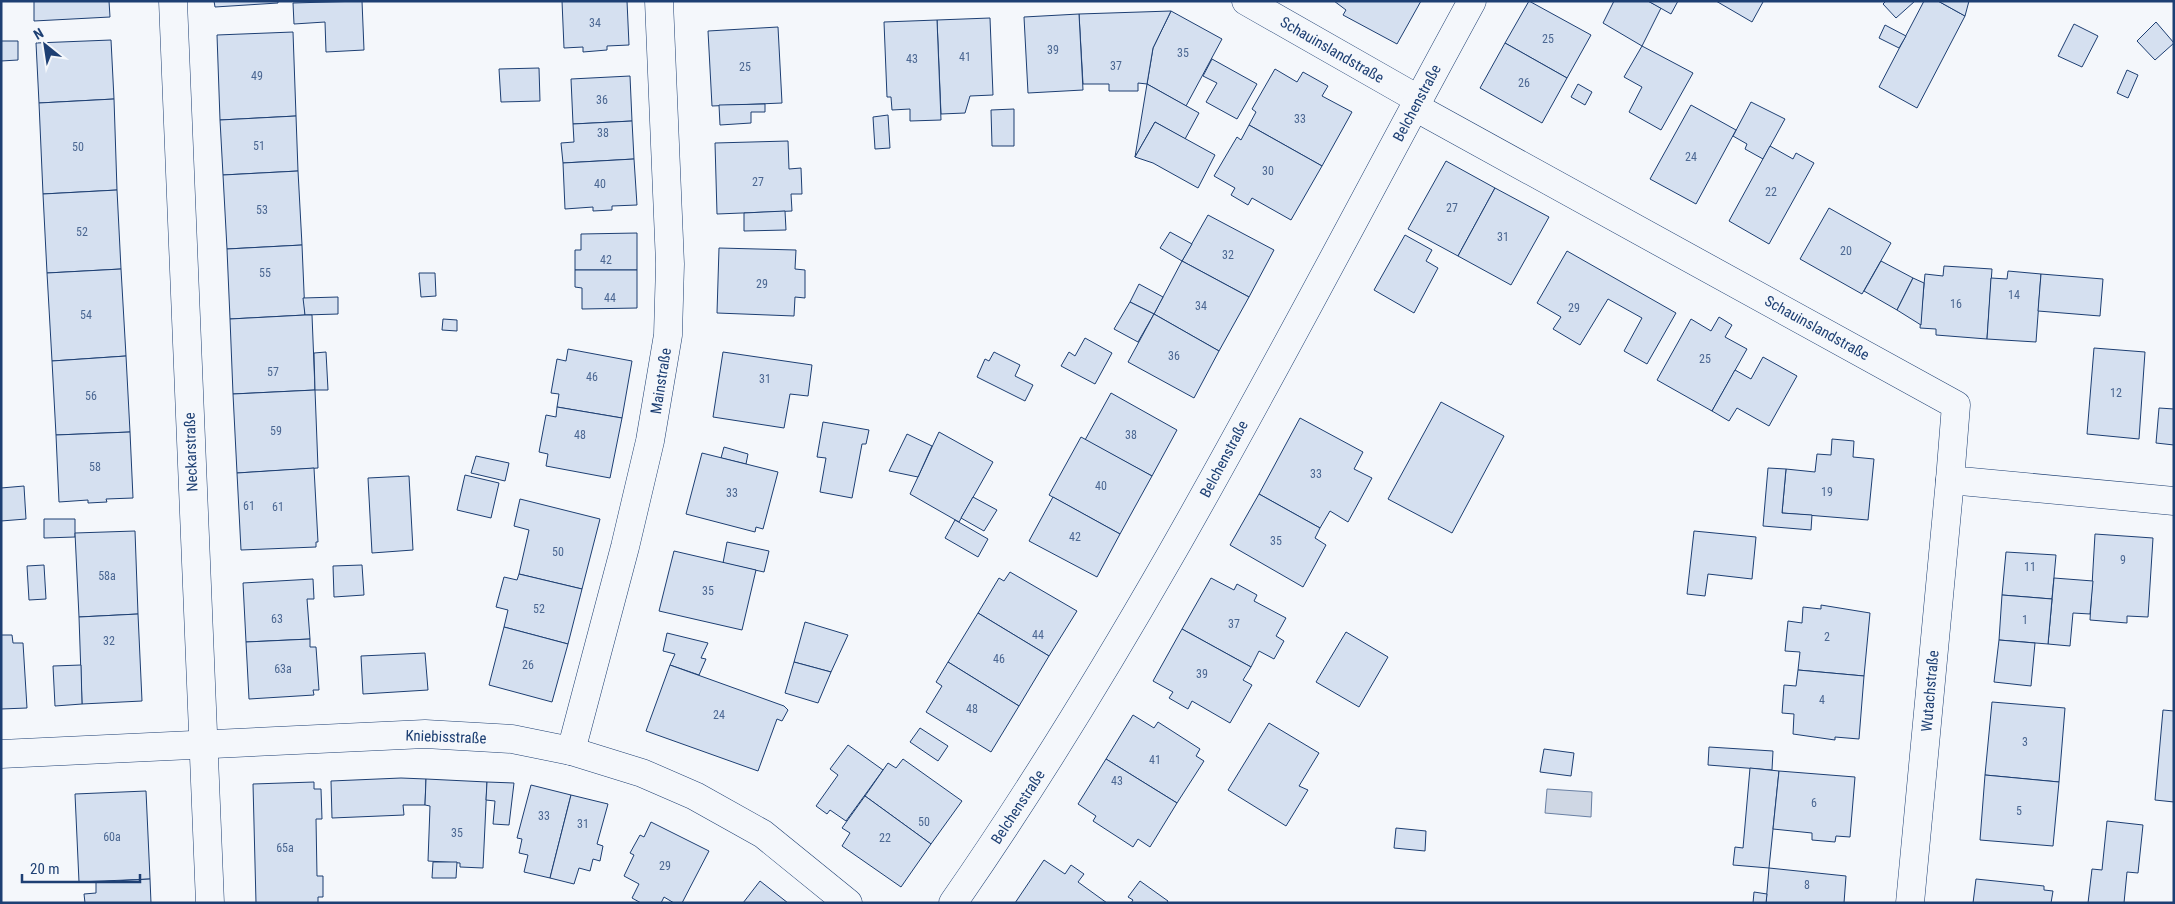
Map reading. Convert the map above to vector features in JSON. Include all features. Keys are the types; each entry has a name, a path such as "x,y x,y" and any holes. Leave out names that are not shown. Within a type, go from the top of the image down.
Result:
{"street":[{"name":"Neckarstraße","path":"173,1 210,903"},
{"name":"Mainstraße","path":"571,751 625,547 650,441 668,335 670,264 660,1"},
{"name":"Schauinslandstraße","path":"1246,1 1416,103 1956,405 1950,480"},
{"name":"Belchenstraße","path":"953,903 1054,752 1168,561 1472,1"},
{"path":"1950,480 2174,501"},
{"name":"Wutachstraße","path":"1910,903 1950,480"},
{"name":"Kniebisstraße","path":"1,754 203,746 425,734 512,739 571,751 642,773 696,796 763,834 848,903"}],"shaded area":[{"path":"1547,789 1592,792 1591,817 1545,813"}],"building":[{"path":"34,1 109,1 110,17 34,21"},
{"path":"214,1 278,1 278,3 215,7"},
{"path":"362,1 364,50 326,52 325,22 294,24 293,3"},
{"path":"562,1 627,1 629,45 607,46 607,50 583,52 583,47 564,48"},
{"path":"1334,1 1421,1 1397,44 1343,15 1346,10"},
{"path":"1529,1 1591,35 1567,78 1505,43"},
{"path":"1614,1 1648,1 1661,8 1642,46 1603,23"},
{"path":"1648,1 1678,1 1671,14"},
{"path":"1716,1 1762,1 1763,2 1752,22"},
{"path":"1886,1 1915,1 1896,18 1883,4"},
{"path":"1924,1 1938,1 1965,16 1917,108 1879,87"},
{"path":"1938,1 1969,1 1965,16"},
{"path":"1171,11 1222,39 1186,106 1147,84 1153,48"},
{"path":"1171,11 1153,48 1147,84 1138,83 1138,91 1109,91 1109,84 1083,84 1079,14"},
{"path":"1079,14 1083,90 1028,93 1024,17"},
{"path":"990,18 993,95 970,96 965,113 941,114 937,20"},
{"path":"937,20 941,120 910,121 910,109 892,110 891,97 887,97 884,22"},
{"path":"2156,22 2174,43 2155,60 2137,41"},
{"path":"2074,24 2098,36 2082,67 2058,56"},
{"path":"1885,25 1906,36 1899,48 1879,38"},
{"path":"778,27 782,103 712,106 708,31"},
{"path":"293,32 296,116 220,120 217,35"},
{"path":"111,40 114,99 39,103 36,43"},
{"path":"1,41 18,41 18,60 1,61"},
{"path":"1505,43 1567,78 1542,123 1480,88"},
{"path":"1642,46 1693,73 1661,130 1629,112 1642,87 1624,77"},
{"path":"1212,59 1257,84 1237,119 1206,102 1217,83 1203,76"},
{"path":"539,68 540,101 501,102 499,69"},
{"path":"1275,69 1297,82 1303,72 1328,86 1322,96 1352,112 1322,166 1249,125 1256,112 1252,109"},
{"path":"2127,70 2138,75 2128,98 2117,93"},
{"path":"630,76 632,121 573,124 571,79"},
{"path":"1147,84 1199,113 1185,139 1155,122 1135,157"},
{"path":"1578,84 1592,92 1585,105 1571,97"},
{"path":"114,99 117,190 43,194 39,103"},
{"path":"1751,102 1785,119 1763,159 1745,149 1747,144 1733,136"},
{"path":"765,104 765,112 751,112 751,123 720,125 719,105"},
{"path":"1691,105 1736,130 1696,204 1650,179"},
{"path":"1014,109 1014,146 992,146 991,110"},
{"path":"888,115 890,148 875,149 873,117"},
{"path":"296,116 298,171 223,175 220,120"},
{"path":"632,121 634,159 563,163 561,143 574,142 573,124"},
{"path":"1155,122 1215,155 1198,188 1153,163 1135,157"},
{"path":"1249,125 1322,166 1291,220 1252,198 1248,205 1231,195 1235,188 1214,176 1237,137 1241,140"},
{"path":"788,141 789,169 801,168 802,194 791,194 792,211 717,214 715,143"},
{"path":"1770,146 1793,159 1796,153 1814,163 1769,244 1729,221"},
{"path":"634,159 637,205 612,206 612,210 593,211 593,207 565,209 563,163"},
{"path":"1446,161 1495,188 1458,256 1408,229"},
{"path":"298,171 302,245 227,249 223,175"},
{"path":"1495,188 1549,217 1511,285 1458,256"},
{"path":"117,190 121,269 47,273 43,194"},
{"path":"1829,208 1891,243 1862,294 1800,259"},
{"path":"785,211 786,230 744,231 744,213"},
{"path":"1208,215 1274,250 1249,297 1182,261"},
{"path":"1170,232 1192,244 1182,261 1160,248"},
{"path":"637,233 637,270 575,270 575,250 581,250 581,234"},
{"path":"1405,235 1432,250 1426,261 1438,268 1414,313 1374,290"},
{"path":"302,245 305,315 230,319 227,249"},
{"path":"719,248 796,250 795,269 805,270 805,298 795,297 794,316 717,313"},
{"path":"1567,251 1676,313 1647,364 1624,351 1642,318 1608,299 1580,345 1553,329 1561,317 1537,303"},
{"path":"1182,261 1249,297 1219,351 1154,314"},
{"path":"1881,261 1913,278 1897,310 1864,291"},
{"path":"1944,266 1992,269 1987,339 1936,335 1936,329 1920,328 1925,274 1943,276"},
{"path":"121,269 126,356 52,361 47,273"},
{"path":"575,270 637,270 637,308 582,309 582,288 575,287"},
{"path":"2008,271 2041,274 2036,342 1987,339 1991,278 2007,279"},
{"path":"419,273 435,273 436,296 421,297"},
{"path":"2041,274 2103,279 2100,316 2038,311"},
{"path":"1913,278 1924,283 1921,325 1897,310"},
{"path":"1139,284 1163,297 1154,314 1130,302"},
{"path":"338,297 338,314 305,315 303,298"},
{"path":"1130,302 1154,314 1138,342 1114,329"},
{"path":"1154,314 1219,351 1194,398 1128,362"},
{"path":"312,315 315,390 233,394 230,319"},
{"path":"1719,317 1732,325 1725,337 1747,349 1712,411 1657,380 1691,319 1711,331"},
{"path":"443,319 457,320 457,331 442,330"},
{"path":"1085,338 1112,353 1095,384 1061,366 1069,352 1075,356"},
{"path":"2094,348 2145,352 2139,439 2087,434"},
{"path":"568,349 632,361 622,418 557,407 559,394 551,393 557,359 566,361"},
{"path":"326,352 328,390 315,390 314,353"},
{"path":"723,352 812,365 808,396 790,394 784,428 713,417"},
{"path":"994,352 1020,365 1015,376 1033,385 1025,401 977,377 985,359 989,361"},
{"path":"126,356 130,432 56,435 52,361"},
{"path":"1763,357 1797,376 1769,426 1737,408 1729,421 1712,411 1735,370 1751,379"},
{"path":"315,390 318,468 237,473 233,394"},
{"path":"1111,393 1177,430 1152,476 1085,440"},
{"path":"1441,402 1504,436 1452,533 1388,499"},
{"path":"557,407 622,418 610,478 546,466 548,454 539,452 546,415 556,417"},
{"path":"2159,408 2174,409 2174,445 2156,443"},
{"path":"1300,418 1363,452 1354,469 1372,478 1348,522 1330,511 1320,528 1259,494"},
{"path":"823,422 869,430 866,444 862,444 852,498 820,492 826,458 817,457"},
{"path":"130,432 133,498 106,499 107,502 88,503 88,500 59,502 56,435"},
{"path":"939,432 993,462 959,522 910,494"},
{"path":"907,434 932,446 918,477 889,471"},
{"path":"1081,437 1152,476 1120,534 1049,495"},
{"path":"1832,439 1854,441 1853,457 1874,459 1868,520 1782,513 1786,469 1815,472 1817,454 1831,455"},
{"path":"724,447 748,454 746,464 721,458"},
{"path":"702,453 778,472 763,529 756,527 755,532 686,514"},
{"path":"476,456 509,463 505,481 471,473"},
{"path":"314,468 318,542 316,542 316,547 241,550 237,473"},
{"path":"1768,468 1786,469 1782,513 1812,515 1811,530 1763,526"},
{"path":"465,475 499,483 491,518 457,510"},
{"path":"409,476 413,550 372,553 368,478"},
{"path":"24,486 26,519 1,521 1,488"},
{"path":"1259,494 1320,528 1315,538 1326,545 1303,587 1230,545"},
{"path":"973,497 997,510 984,531 961,518"},
{"path":"1053,497 1120,534 1097,577 1029,541"},
{"path":"520,499 600,519 582,589 519,574 529,530 514,526"},
{"path":"44,519 75,519 75,537 44,538"},
{"path":"955,520 988,539 978,557 945,538"},
{"path":"135,531 138,614 79,617 75,533"},
{"path":"1694,531 1756,537 1752,579 1708,574 1705,596 1687,594"},
{"path":"2095,534 2153,538 2148,617 2127,616 2127,623 2090,620"},
{"path":"727,542 769,551 764,572 723,563"},
{"path":"674,551 756,570 742,630 659,611"},
{"path":"2006,552 2056,555 2052,599 2002,595"},
{"path":"44,565 46,599 29,600 27,566"},
{"path":"362,565 364,595 334,597 333,566"},
{"path":"1010,572 1077,611 1049,656 978,613 999,578 1004,581"},
{"path":"519,574 582,589 568,644 504,627 508,610 496,607 504,577 517,580"},
{"path":"1211,578 1234,590 1237,584 1257,595 1254,601 1286,618 1276,636 1284,641 1274,659 1259,651 1251,667 1182,629"},
{"path":"2054,578 2093,581 2090,614 2073,613 2070,646 2048,644"},
{"path":"313,579 314,599 307,599 310,639 246,642 243,583"},
{"path":"2002,595 2052,599 2048,644 1999,640"},
{"path":"1821,605 1870,613 1864,676 1798,670 1800,652 1785,651 1788,621 1802,623 1803,607 1821,609"},
{"path":"978,613 1049,656 1019,706 948,662"},
{"path":"138,614 142,701 82,704 79,617"},
{"path":"805,622 848,635 831,672 794,662"},
{"path":"504,627 568,644 552,702 489,685"},
{"path":"1182,629 1251,667 1243,680 1252,685 1230,723 1192,701 1188,709 1169,698 1173,692 1153,681"},
{"path":"1346,632 1388,657 1359,707 1316,682"},
{"path":"667,633 708,643 701,658 706,659 699,675 670,665 675,654 663,651"},
{"path":"1,635 12,635 13,643 23,643 27,708 1,709"},
{"path":"310,639 310,647 316,647 319,690 313,690 314,695 249,699 246,642"},
{"path":"1999,640 2035,643 2031,686 1994,682"},
{"path":"425,653 428,690 363,694 361,656"},
{"path":"794,662 831,672 818,703 785,693"},
{"path":"948,662 1019,706 991,752 926,712 942,686 936,682"},
{"path":"81,665 82,704 55,706 53,666"},
{"path":"670,665 784,706 788,710 782,721 777,719 758,771 646,731"},
{"path":"1798,670 1864,676 1859,739 1835,737 1835,740 1793,734 1794,714 1782,713 1784,685 1796,686"},
{"path":"1992,702 2065,708 2059,782 1985,775"},
{"path":"2163,710 2174,711 2174,802 2155,800"},
{"path":"1133,715 1154,728 1158,722 1200,749 1196,756 1204,761 1177,803 1106,759"},
{"path":"1269,723 1319,753 1299,786 1308,790 1286,826 1228,790"},
{"path":"920,728 948,746 938,761 910,742"},
{"path":"848,745 883,770 846,821 830,810 827,814 816,806 838,775 830,769"},
{"path":"1709,747 1773,751 1772,770 1708,765"},
{"path":"1544,749 1574,753 1571,776 1540,772"},
{"path":"903,759 962,801 931,844 865,796 888,763 896,768"},
{"path":"1106,759 1177,803 1150,847 1138,839 1133,847 1093,821 1096,816 1078,804"},
{"path":"1750,768 1779,771 1769,868 1733,865 1735,847 1743,848"},
{"path":"1779,771 1855,777 1850,837 1836,836 1835,842 1812,840 1812,833 1773,829"},
{"path":"1985,775 2059,782 2053,846 1980,840"},
{"path":"401,778 426,779 425,805 403,805 404,815 332,818 331,781"},
{"path":"426,779 487,782 483,868 460,867 460,863 428,861 430,806 425,805"},
{"path":"314,782 314,789 321,789 322,819 316,819 317,876 323,876 323,897 318,897 318,903 256,903 253,784"},
{"path":"487,782 514,783 509,825 493,824 495,801 486,800"},
{"path":"531,785 571,795 550,878 524,872 528,855 519,853 522,839 517,838"},
{"path":"146,791 150,879 79,882 75,794"},
{"path":"571,795 608,804 597,844 603,846 600,861 593,859 590,871 579,868 574,884 550,878"},
{"path":"865,796 931,844 901,887 842,846 850,833 842,828"},
{"path":"2107,821 2143,825 2138,873 2127,872 2124,903 2088,903 2092,869 2102,870"},
{"path":"651,822 709,851 682,903 674,903 664,897 661,903 641,903 632,898 639,884 624,876 634,855 630,853 640,835 644,837"},
{"path":"1396,828 1426,831 1425,851 1394,848"},
{"path":"1044,860 1065,874 1071,865 1084,874 1078,882 1107,903 1015,903"},
{"path":"433,862 457,862 456,878 432,878"},
{"path":"1769,868 1846,876 1844,903 1766,903"},
{"path":"150,879 151,903 85,903 84,894 96,893 96,882"},
{"path":"1976,879 2044,886 2044,890 2053,891 2051,903 1973,903"},
{"path":"760,881 788,903 743,903"},
{"path":"1140,881 1168,901 1167,903 1131,903 1133,900 1128,897"},
{"path":"1754,892 1767,894 1766,903 1753,903"}]}
